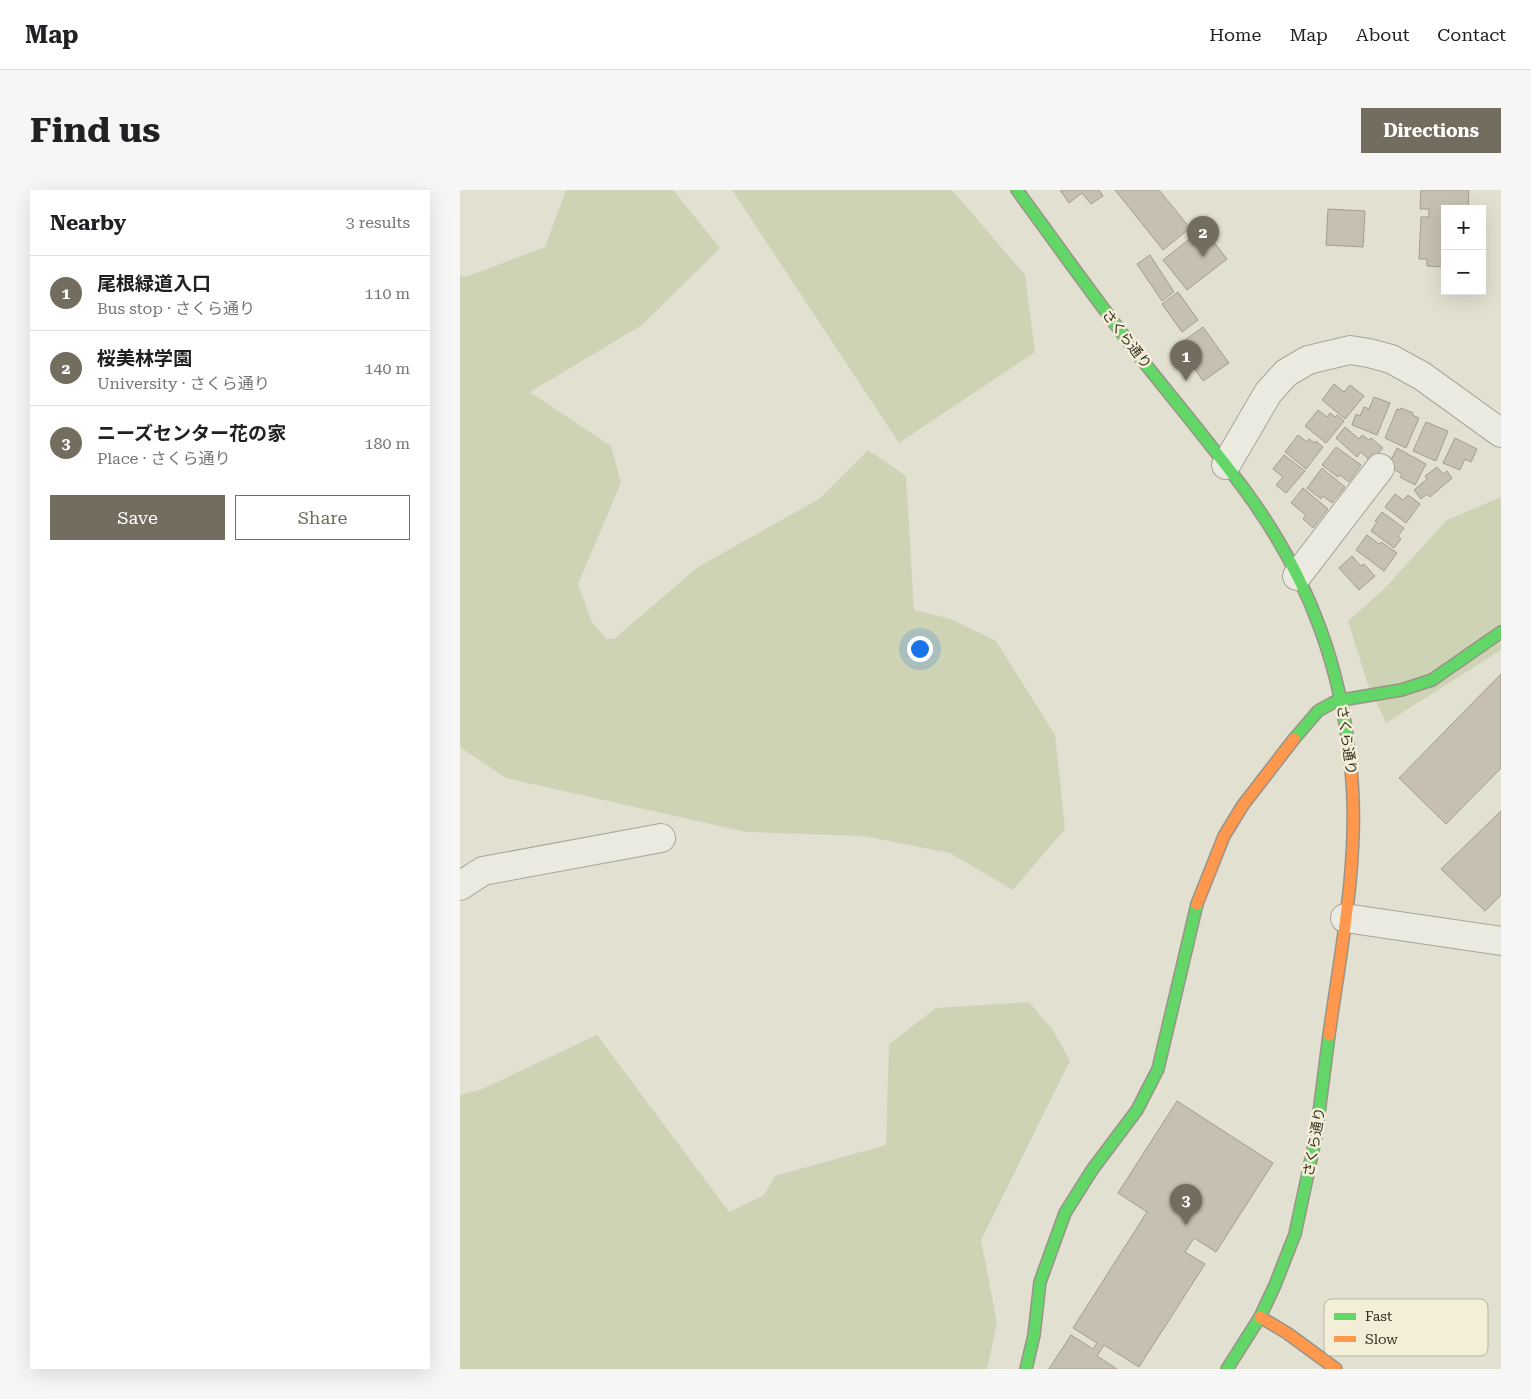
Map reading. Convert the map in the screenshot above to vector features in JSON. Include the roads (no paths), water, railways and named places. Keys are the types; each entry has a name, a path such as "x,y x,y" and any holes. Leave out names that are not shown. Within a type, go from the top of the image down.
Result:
{"street":[{"name":"さくら通り","path":"1017,190 1105,312 1226,465 1262,516 1297,576 1322,632 1334,669 1341,700 1353,782 1354,822 1352,861 1316,1136 1295,1234 1260,1317 1227,1369"},
{"path":"1226,465 1268,393 1286,373 1308,360 1350,350 1369,352 1391,358 1422,376 1501,433"},
{"path":"1297,576 1354,520 1380,468"},
{"path":"1026,1369 1034,1335 1040,1282 1050,1250 1065,1213 1092,1170 1137,1110 1158,1070 1197,902 1224,836 1243,805 1318,711 1329,704 1341,700 1402,690 1432,680 1501,632"},
{"path":"460,886 483,871 661,838"},
{"path":"1345,918 1501,941"},
{"path":"1260,1317 1287,1333 1336,1369"}],"place":[{"name":"桜美林学園","path":"1203,257"},
{"name":"尾根緑道入口","path":"1186,381"},
{"name":"ニーズセンター花の家","path":"1186,1225"}]}
